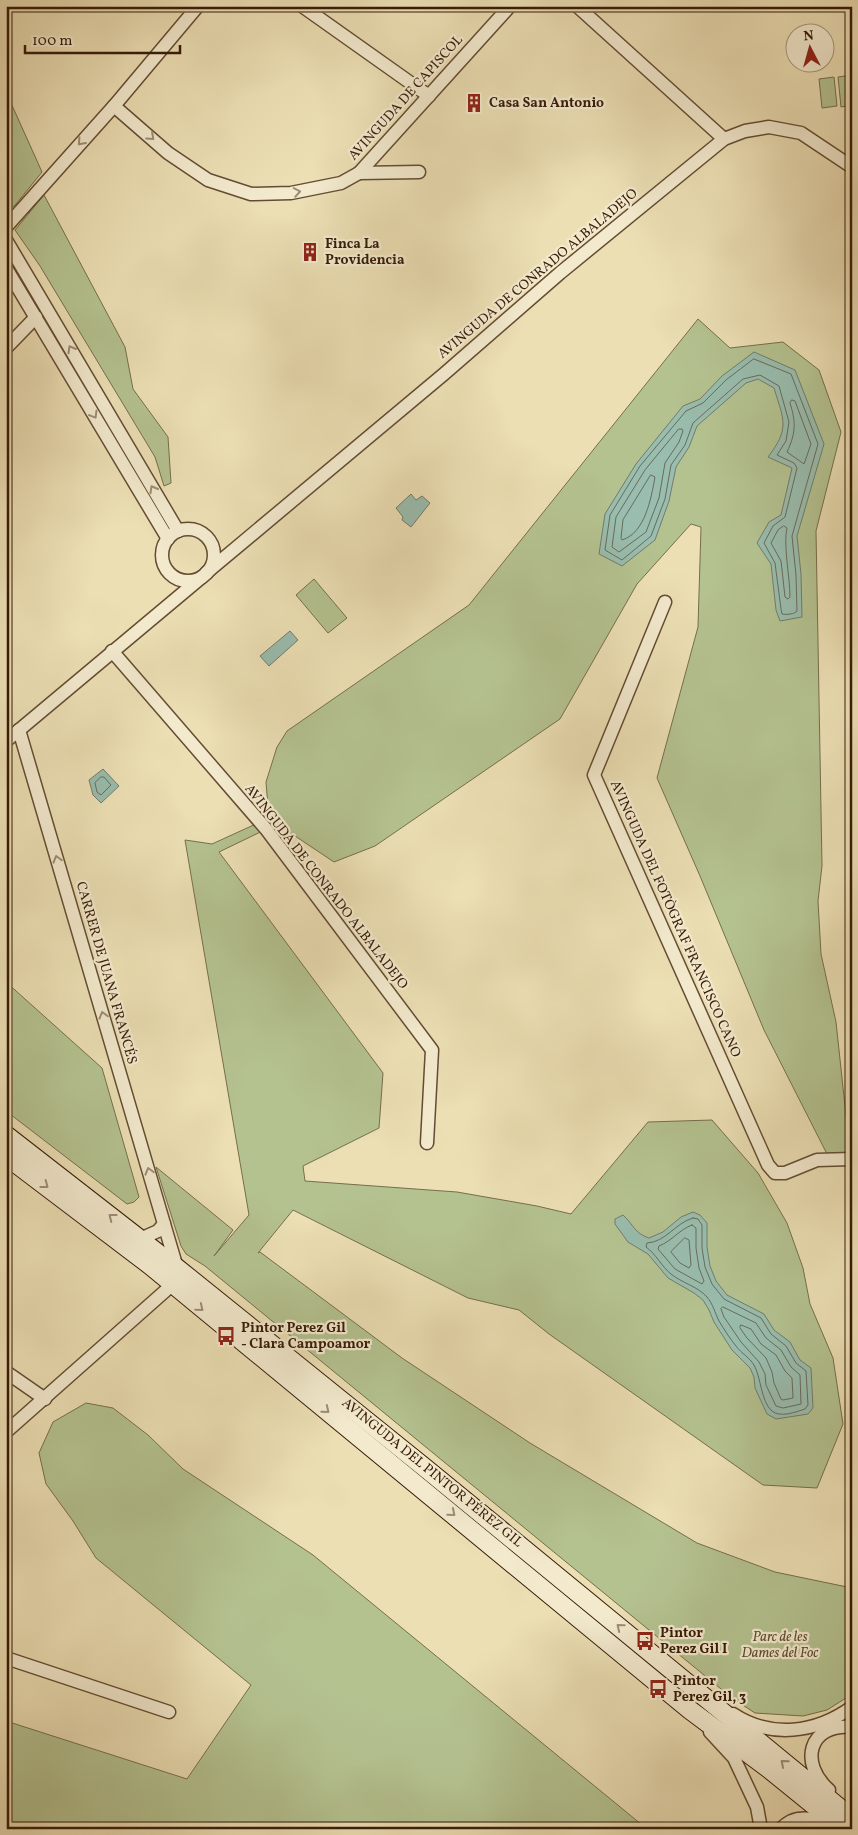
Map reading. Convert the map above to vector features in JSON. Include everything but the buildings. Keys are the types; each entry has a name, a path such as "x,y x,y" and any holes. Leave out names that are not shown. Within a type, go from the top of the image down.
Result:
{"main road":[{"name":"AVINGUDA DEL PINTOR PÉREZ GIL","path":"6,1135 177,1268 698,1691 835,1814 843,1829"},
{"name":"AVINGUDA DEL PINTOR PÉREZ GIL","path":"6,1156 151,1266 690,1710 769,1769 835,1814 852,1818"}],"street":[{"path":"6,227 114,106 198,6"},
{"path":"302,6 429,96"},
{"name":"AVINGUDA DE CAPISCOL","path":"114,106 168,153 208,180 225,186 251,194 291,193 340,183 359,173 510,6"},
{"path":"577,6 724,139 745,131 769,127 802,133 852,167"},
{"name":"AVINGUDA DE CONRADO ALBALADEJO","path":"6,741 444,374 560,273 724,139"},
{"path":"359,173 419,172"},
{"path":"6,240 173,535"},
{"path":"6,268 173,535"},
{"path":"6,348 36,317"},
{"path":"177,596 179,588 175,577 166,568 162,556 163,550 173,535 190,529 198,531 223,550 233,551"},
{"path":"175,577 187,580 204,575 214,559 211,542"},
{"name":"AVINGUDA DEL FOTÒGRAF FRANCISCO CANO","path":"665,602 594,775 768,1165 775,1172 785,1172 817,1160 852,1159"},
{"name":"AVINGUDA DE CONRADO ALBALADEJO","path":"112,651 266,829 432,1050 427,1143"},
{"name":"CARRER DE JUANA FRANCÉS","path":"19,730 177,1268"},
{"path":"140,1239 158,1231 164,1224"},
{"path":"6,1432 172,1285 177,1268"},
{"path":"6,1372 45,1399"},
{"path":"6,1658 169,1712"},
{"path":"698,1691 741,1719 772,1729 792,1730 814,1727 826,1723 852,1707"},
{"path":"690,1710 734,1758 757,1807 761,1829"},
{"name":"AVINGUDA DEL PINTOR PÉREZ GIL","path":"835,1814 814,1770 811,1752 815,1740 830,1728 840,1726 852,1727"},
{"path":"781,1829 794,1820 817,1820 835,1814"}],"green space":[{"path":"852,75 852,105 841,107 838,77"},
{"path":"834,77 837,106 822,108 819,79"},
{"path":"6,92 42,172 16,204 6,213"},
{"path":"44,195 125,347 133,389 168,437 171,483 164,486 155,457 40,266 15,230"},
{"name":"Parc de les Dames del Foc","path":"698,319 730,348 783,342 819,370 841,432 816,531 822,866 818,901 821,954 836,1022 850,1153 827,1154 764,1030 657,778 698,627 701,527 691,524 637,584 560,719 375,846 334,862 277,824 219,852 383,1073 379,1128 303,1166 305,1181 457,1192 571,1214 648,1122 712,1120 758,1173 787,1223 803,1268 810,1304 833,1358 843,1424 817,1488 763,1485 549,1334 519,1310 468,1298 293,1210 258,1253 260,1252 402,1358 530,1443 697,1543 775,1572 852,1588 852,1692 827,1710 803,1716 755,1713 732,1698 205,1266 186,1254 181,1246 156,1167 233,1230 214,1256 249,1215 185,840 212,844 269,818 266,782 277,747 287,731 469,605"},
{"path":"314,579 347,618 328,633 296,595"},
{"path":"6,982 102,1068 139,1197 134,1202 127,1204 6,1111"},
{"path":"86,1403 113,1408 148,1435 183,1469 313,1555 647,1829 6,1829 6,1721 187,1779 251,1685 96,1558 73,1521 46,1484 39,1453 53,1422"}],"water":[{"path":"754,352 795,370 824,444 797,536 801,574 802,617 780,621 776,610 771,564 757,543 769,522 781,515 792,468 768,457 780,439 783,424 774,388 758,379 746,383 697,426 689,447 676,467 669,501 655,540 622,566 599,554 605,514 636,464 683,406 700,399 722,376"},
{"path":"411,494 416,500 422,496 430,503 411,527 402,520 403,517 396,508"},
{"path":"290,631 298,640 269,666 260,656"},
{"path":"103,769 119,786 101,803 93,795 89,780"},
{"path":"693,1212 700,1215 707,1223 707,1247 710,1266 716,1281 727,1295 764,1314 774,1330 790,1342 800,1360 811,1368 813,1408 808,1414 776,1419 767,1414 755,1388 754,1377 750,1368 732,1350 714,1322 703,1300 668,1278 648,1254 628,1242 615,1224 615,1219 623,1215 637,1231 649,1238 663,1232 681,1217"}],"place":[{"name":"Casa San Antonio","path":"474,103"},
{"name":"Finca La Providencia","path":"310,252"},
{"name":"Pintor Perez Gil - Clara Campoamor","path":"226,1336"},
{"name":"Pintor Perez Gil I","path":"645,1641"},
{"name":"Pintor Perez Gil, 3","path":"658,1689"}]}
